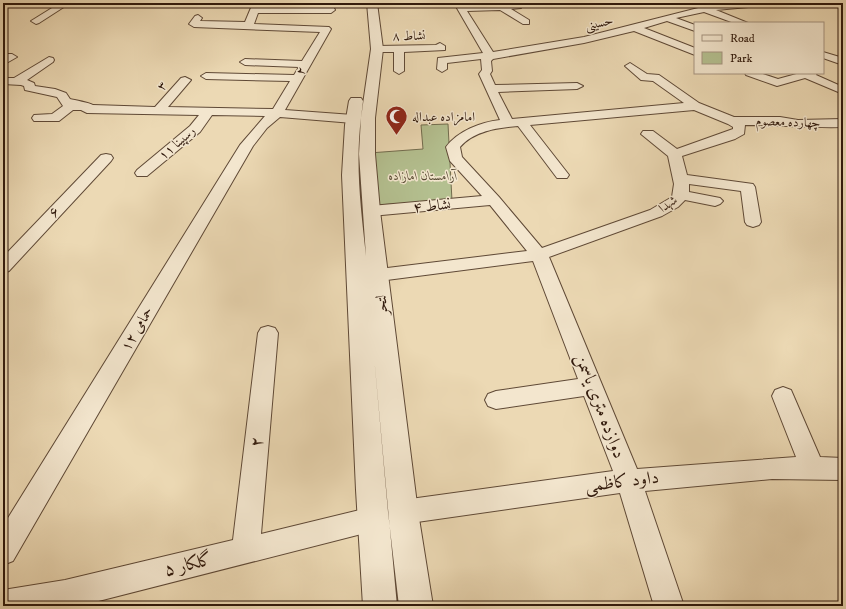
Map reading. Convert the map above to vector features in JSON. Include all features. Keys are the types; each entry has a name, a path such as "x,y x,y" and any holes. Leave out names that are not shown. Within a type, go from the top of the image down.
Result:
{"street":[{"path":"36,21 66,3"},
{"path":"134,5 155,3"},
{"name":"لتحر","path":"362,3 367,82"},
{"name":"لتحر","path":"372,3 376,49 350,155 352,212 372,520 380,606"},
{"name":"حسینی","path":"488,60 584,40 705,9 759,3"},
{"path":"518,6 460,6 488,60 487,71 484,74 491,89 515,124 562,175"},
{"path":"682,6 695,12"},
{"path":"198,18 194,24 248,25 255,7 331,10"},
{"path":"502,7 526,22"},
{"path":"705,9 740,22"},
{"path":"668,18 694,28"},
{"name":"۲","path":"248,25 248,27 326,29 277,113"},
{"path":"634,28 694,52"},
{"name":"نشاط ۸","path":"376,49 441,48 440,46"},
{"path":"399,49 399,71"},
{"path":"824,55 843,63"},
{"path":"3,57 12,57 3,62"},
{"path":"442,69 442,60 464,59 463,57 515,63"},
{"path":"16,82 49,60"},
{"path":"245,62 305,64"},
{"path":"830,68 843,63"},
{"path":"630,66 646,78 655,77 696,106 738,125 738,131 735,133 675,154 648,134"},
{"path":"753,74 777,83 810,74 843,91"},
{"path":"206,76 297,78"},
{"name":"۳","path":"159,110 185,80"},
{"path":"3,81 16,82 30,85 29,88 55,92 62,95 65,103 72,103 70,106"},
{"path":"491,89 537,83 577,86"},
{"path":"38,118 55,118 70,106 87,106 87,109 277,113 360,118"},
{"path":"515,124 696,106"},
{"name":"رسپینا ۱۱","path":"142,173 195,129 210,111"},
{"name":"حمامی ۱۲","path":"3,551 247,145 263,125 277,113"},
{"name":"لتحر","path":"360,118 367,154 371,211 403,512 416,606"},
{"name":"چهارده معصوم","path":"732,121 780,120 798,124 843,123"},
{"name":"دوازده متری یاسمن","path":"515,124 490,125 461,138 453,147 454,158 494,200 539,255 629,480 669,606"},
{"name":"شهدا","path":"379,275 539,255 656,213 672,204 680,195 680,179 675,154"},
{"name":"۶","path":"3,267 106,158"},
{"path":"680,179 748,187 753,222"},
{"path":"680,195 715,201"},
{"name":"نشاط ۴","path":"371,211 494,200"},
{"name":"۲","path":"246,551 268,333"},
{"path":"496,400 592,386"},
{"path":"783,396 812,466"},
{"name":"داود کاظمی","path":"403,512 629,480 760,468 812,466 843,469"},
{"name":"گلکار ۵","path":"3,604 65,595 372,520"}],"green space":[{"name":"آرامستان امازاده","path":"448,124 452,201 375,205 369,153 423,149 421,125"}],"place":[{"name":"امامزاده عبداله","path":"396,136"}]}
